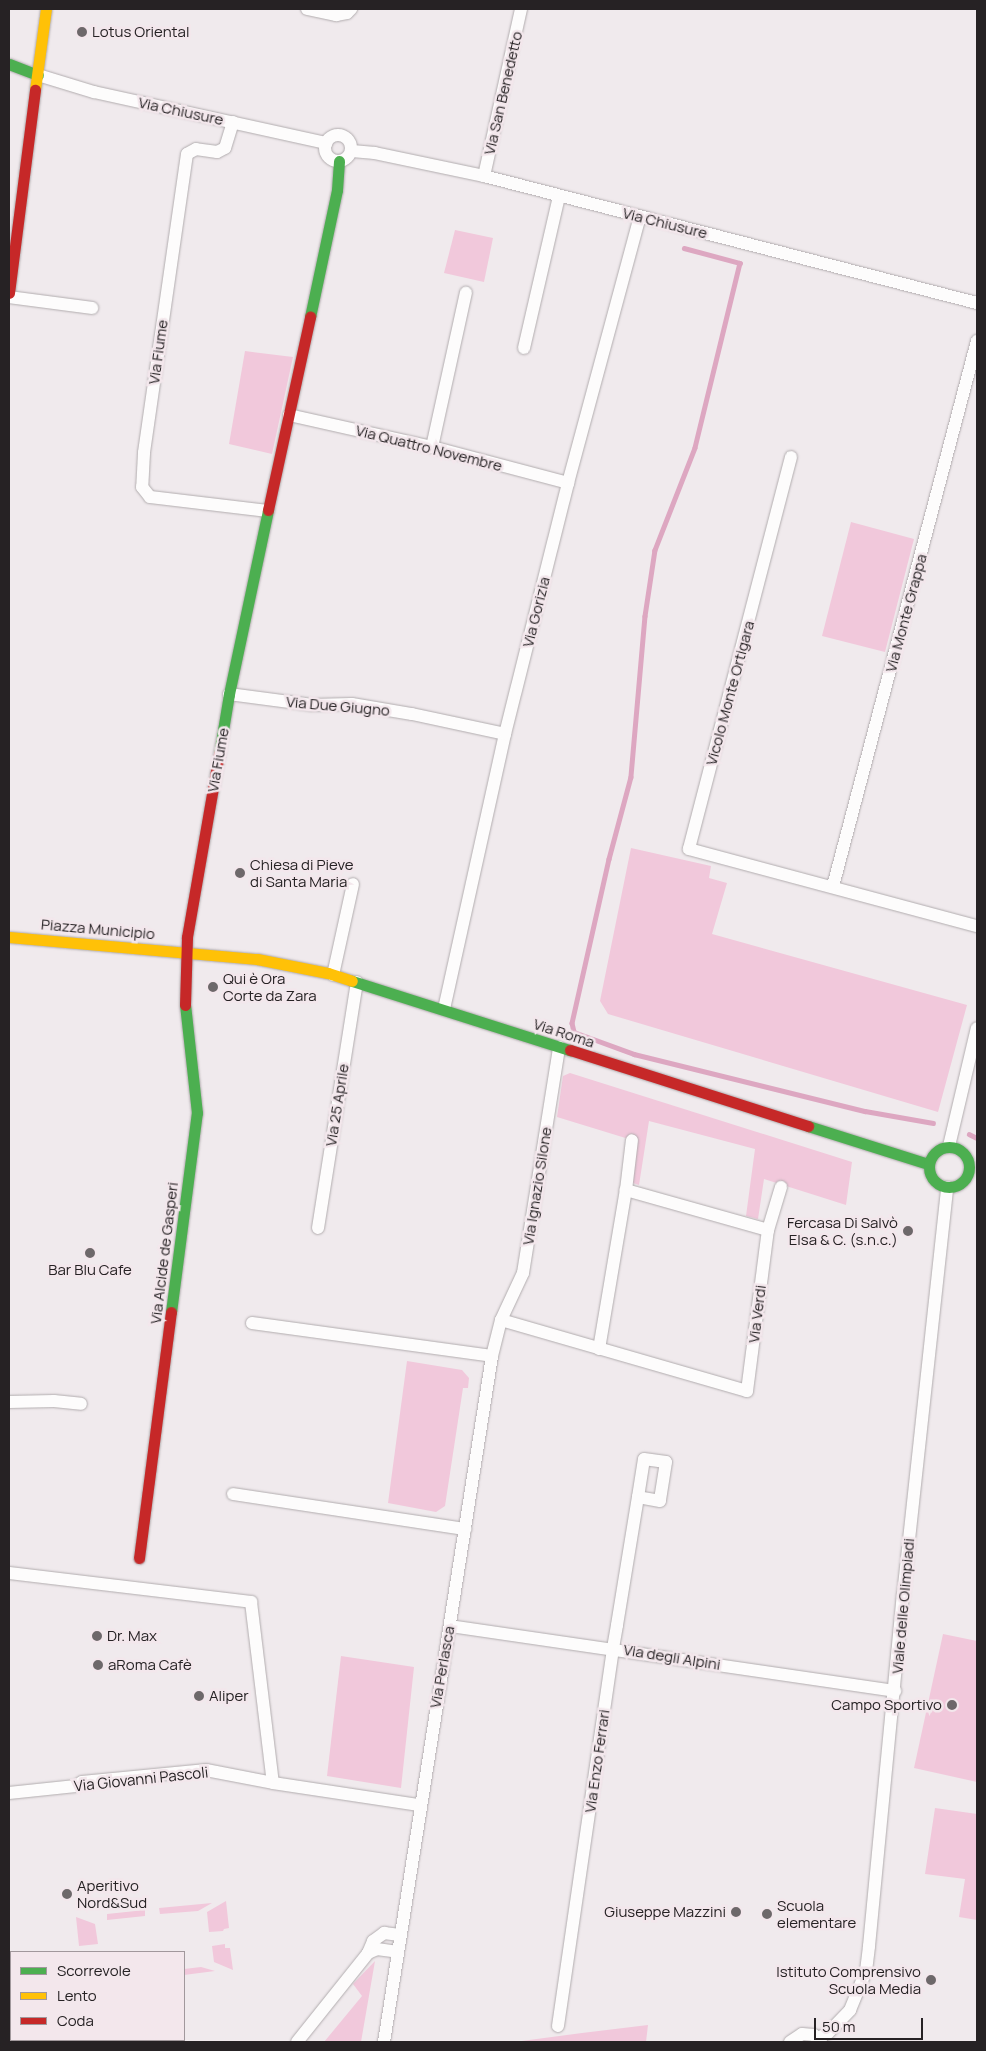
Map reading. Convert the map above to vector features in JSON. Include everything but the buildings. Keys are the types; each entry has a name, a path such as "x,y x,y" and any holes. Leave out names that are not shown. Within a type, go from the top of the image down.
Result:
{"street":[{"path":"46,9 38,75 14,210 9,295 92,308"},
{"path":"306,9 336,15 348,13 351,9"},
{"name":"Via San Benedetto","path":"484,176 522,9"},
{"path":"9,64 38,75"},
{"name":"Via Chiusure","path":"38,75 94,92 326,143 332,137 344,136 350,142 352,151 376,153 484,176 977,304"},
{"name":"Via Fiume","path":"232,122 225,148 217,152 196,149 187,154 144,453 142,486 150,497 268,511"},
{"path":"326,143 328,156 339,162 347,158 352,151"},
{"name":"Via Fiume","path":"186,951 229,694 337,190 339,162"},
{"path":"524,348 559,196"},
{"name":"Via Gorizia","path":"444,1009 506,734 568,483 640,217"},
{"path":"432,447 466,293"},
{"name":"Via Monte Grappa","path":"833,886 977,341"},
{"name":"Via Quattro Novembre","path":"289,415 432,447 568,483"},
{"name":"Vicolo Monte Ortigara","path":"791,457 689,849 833,886"},
{"name":"Via Due Giugno","path":"229,694 312,705 352,704 506,734"},
{"path":"333,975 353,884"},
{"path":"833,886 977,926"},
{"name":"Piazza Municipio","path":"9,937 186,951"},
{"name":"Via Roma","path":"186,951 257,959 333,975 928,1164"},
{"name":"Via Alcide de Gasperi","path":"139,1558 197,1113 184,1005 186,951"},
{"name":"Via 25 Aprile","path":"318,1228 357,982"},
{"path":"950,1146 977,1028"},
{"name":"Via Ignazio Silone","path":"501,1320 523,1273 559,1047"},
{"path":"600,1349 626,1190 632,1140"},
{"path":"950,1146 962,1151 966,1157 972,1179 947,1187 941,1186 931,1177 928,1164 933,1153 950,1146"},
{"path":"626,1190 768,1230 781,1187"},
{"name":"Viale delle Olimpiadi","path":"820,2040 850,2010 866,1971 903,1595 947,1187"},
{"name":"Via Verdi","path":"501,1320 747,1391 768,1230"},
{"name":"Via Perlasca","path":"384,2042 419,1805 450,1626 492,1356 501,1320"},
{"path":"252,1323 492,1356"},
{"path":"9,1402 54,1401 81,1404"},
{"path":"233,1494 465,1529"},
{"name":"Via Enzo Ferrari","path":"558,2026 613,1648 638,1497"},
{"path":"9,1573 251,1602 273,1783 419,1805"},
{"name":"Via degli Alpini","path":"450,1626 613,1648 895,1691"},
{"name":"Via Giovanni Pascoli","path":"9,1793 76,1786 82,1782 206,1770 273,1783"},
{"path":"297,2042 368,1953 373,1941 384,1933 400,1935"},
{"path":"368,1953 376,1949 398,1952"},
{"path":"790,2042 802,2034 814,2035 820,2040"}],"shaded area":[{"path":"455,230 493,238 484,282 444,273"},
{"path":"245,351 293,357 272,454 229,444"},
{"path":"851,522 914,539 885,652 822,636"},
{"path":"631,848 711,866 709,878 727,883 712,934 967,1005 938,1112 608,1014 600,1001"},
{"path":"570,1073 852,1162 846,1205 764,1179 758,1219 746,1216 755,1149 649,1121 639,1185 630,1182 632,1140 557,1117 563,1076"},
{"path":"407,1361 462,1370 469,1378 468,1388 463,1388 445,1506 436,1512 388,1503"},
{"name":"Campo Sportivo","path":"943,1634 977,1641 977,1782 914,1768"},
{"path":"341,1656 414,1667 401,1788 327,1776"},
{"path":"935,1808 977,1814 977,1920 959,1917 965,1879 925,1874"},
{"path":"226,1901 229,1928 223,1931 209,1932 207,1912"},
{"path":"212,1903 198,1911 160,1914 159,1908"},
{"path":"145,1910 145,1916 107,1920 107,1914"},
{"path":"76,1917 95,1924 98,1944 79,1946"},
{"path":"225,1944 225,1948 230,1948 233,1970 214,1962 212,1946"},
{"path":"375,1961 361,2042 324,2042 362,1996 353,1984"},
{"path":"201,1967 215,1971 185,1975 185,1969"},
{"path":"648,2025 646,2042 514,2042 582,2033"}],"waterway":[{"path":"684,248 740,263 695,448 655,550 645,616 631,777 609,859 572,1023 574,1032 634,1054 865,1111 933,1123"},
{"path":"969,1134 977,1138"}],"traffic: fast":[{"path":"9,64 38,75"},
{"path":"310,317 337,190 339,161"},
{"path":"219,754 229,694 268,510"},
{"path":"352,981 570,1050"},
{"path":"171,1312 197,1113 185,1005"},
{"path":"808,1126 928,1164"},
{"path":"953,1147 960,1150 966,1156 969,1167 968,1175 960,1184 953,1187 945,1187 938,1184 930,1175 929,1163 932,1156 941,1148 953,1147"}],"traffic: slow":[{"path":"35,90 46,9"},
{"path":"9,937 257,959 328,973 352,981"}],"traffic: jam":[{"path":"9,293 35,90"},
{"path":"268,510 310,317"},
{"path":"185,1005 187,937 219,754"},
{"path":"570,1050 808,1126"},
{"path":"139,1558 171,1312"}],"place":[{"name":"Lotus Oriental","path":"82,32"},
{"name":"Chiesa di Pieve di Santa Maria","path":"240,873"},
{"name":"Qui è Ora Corte da Zara","path":"213,987"},
{"name":"Fercasa Di Salvò Elsa & C. (s.n.c.)","path":"908,1231"},
{"name":"Bar Blu Cafe","path":"90,1253"},
{"name":"Dr. Max","path":"97,1636"},
{"name":"aRoma Cafè","path":"98,1665"},
{"name":"Aliper","path":"199,1696"},
{"name":"Campo Sportivo","path":"952,1705"},
{"name":"Aperitivo Nord&Sud","path":"67,1894"},
{"name":"Giuseppe Mazzini","path":"736,1912"},
{"name":"Scuola elementare","path":"767,1914"},
{"name":"Istituto Comprensivo Scuola Media","path":"931,1980"}]}
